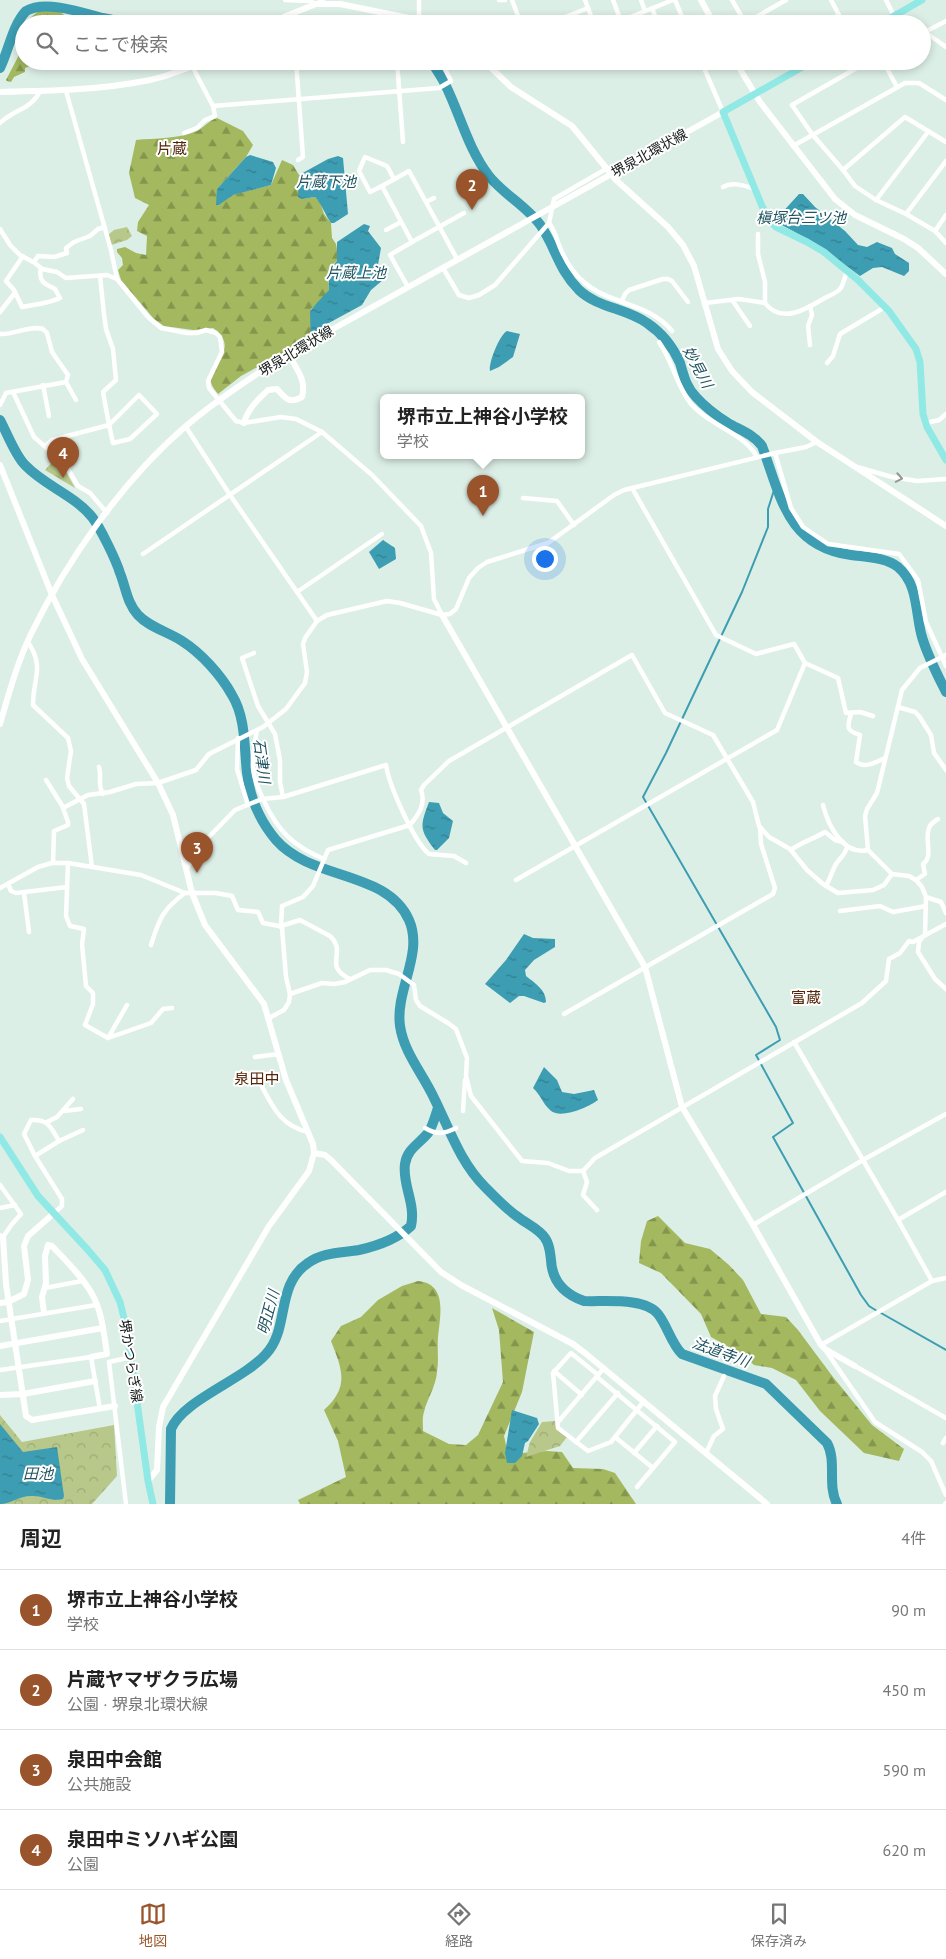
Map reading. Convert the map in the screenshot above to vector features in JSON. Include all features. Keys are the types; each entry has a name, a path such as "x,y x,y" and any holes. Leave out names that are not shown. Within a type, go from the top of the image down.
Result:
{"main road":[{"path":"896,15 922,0"},
{"path":"797,70 723,112 768,218 774,225 824,252 847,271 885,307 916,349 920,362 923,414 946,460"},
{"name":"堺かつらぎ線","path":"0,1137 38,1196 105,1270 120,1302 127,1330 148,1481 153,1504"}],"street":[{"path":"286,0 310,1 316,4 340,4 390,15"},
{"path":"290,14 322,0"},
{"path":"419,0 421,15"},
{"path":"499,0 505,0"},
{"path":"512,0 518,15"},
{"path":"585,0 591,15"},
{"path":"612,0 618,15"},
{"path":"641,0 645,11"},
{"path":"636,15 674,0 681,15"},
{"path":"701,0 709,15"},
{"path":"732,0 740,15"},
{"path":"760,15 786,0"},
{"path":"831,0 839,14 837,15"},
{"path":"886,0 894,15"},
{"path":"570,15 588,8"},
{"path":"652,8 655,15"},
{"path":"931,29 946,21"},
{"path":"931,36 946,47"},
{"path":"0,92 66,91 150,80 180,70"},
{"path":"184,133 197,128 205,120 215,116 214,106 194,70"},
{"path":"297,70 304,157 298,160"},
{"path":"398,70 403,142"},
{"path":"214,106 439,88 451,81 446,70"},
{"path":"493,70 511,87 572,126 587,142 606,169 668,227 683,245 694,266 718,349 732,370 752,392 853,467 946,526"},
{"path":"706,70 723,112"},
{"path":"740,70 754,94 835,200 855,215 918,248 945,271"},
{"path":"853,70 792,105 812,134 855,186 876,200 906,214 935,231 946,243"},
{"path":"888,70 897,86"},
{"path":"793,146 905,83 914,82 946,100"},
{"path":"66,91 105,227 117,279 148,317 161,328 192,333 212,330 220,337 222,352 208,381 209,388 236,421 244,423 288,417 322,432 372,475 421,526 431,553 434,598 442,615 645,967 682,1107 823,1347 875,1422 922,1452 930,1461 946,1494"},
{"path":"0,123 30,105 37,99 40,92"},
{"name":"堺泉北環状線","path":"0,724 13,678 28,642 71,563 107,513 159,452 186,427 224,397 290,352 723,112"},
{"path":"843,170 905,117 946,142"},
{"path":"876,200 928,132"},
{"path":"394,178 387,166 365,158 359,171 370,192 409,171 457,259"},
{"path":"906,214 946,161"},
{"path":"443,268 458,295 469,298 479,295 495,285 550,223 554,199 606,169"},
{"path":"723,186 735,184 755,189"},
{"path":"382,186 412,242"},
{"path":"426,202 434,198"},
{"path":"408,287 390,254 464,213"},
{"path":"935,231 946,215"},
{"path":"386,230 401,222"},
{"path":"550,223 562,252 576,274 592,288 649,312 672,331"},
{"path":"34,262 38,256 54,257 67,253 66,248 74,242 90,236 98,229 105,227"},
{"path":"0,229 10,244 23,256 41,268 58,272 66,278 107,275 117,279"},
{"path":"758,234 758,254 765,282 765,303 776,314 794,313 840,289 847,271"},
{"path":"23,256 6,282 14,290 14,294 22,308 33,304 49,303 60,298 56,289 47,286 42,280 40,275 41,268"},
{"path":"45,446 52,440 109,425 139,395 157,414 130,439 113,443 109,425 103,392 116,380 113,350 105,321 100,276"},
{"path":"622,301 629,290 663,279 672,281 688,302"},
{"path":"0,312 14,294"},
{"path":"705,303 739,298 765,303"},
{"path":"732,300 750,326"},
{"path":"810,306 812,315 808,326 810,345"},
{"path":"827,363 833,356 840,334 885,307"},
{"path":"0,334 16,333 34,328 43,329 47,333 52,352 68,375 66,382 76,400"},
{"path":"659,342 670,360 682,392 692,406 706,418 746,443 752,448 757,457"},
{"path":"244,423 246,415 252,406 268,390 277,389 287,400 294,401 302,397 305,388 303,380 290,352"},
{"path":"0,405 6,394 43,385 66,382"},
{"path":"43,385 49,416"},
{"path":"13,392 34,437 65,464 78,486 90,493 107,513"},
{"path":"926,423 939,420 946,414"},
{"path":"186,427 230,495 317,621"},
{"path":"143,554 322,432"},
{"path":"64,807 80,798 103,794 131,785 158,782 196,770 209,754 257,730 286,709 305,683 307,672 303,644 307,633 317,621 328,615 387,601 442,615 450,614 456,609 469,578 484,563 548,543 614,495 632,488 757,457 806,447 817,442"},
{"path":"775,453 791,508 803,527 828,544 899,554 918,580 926,622 944,656 946,666"},
{"path":"0,466 52,595 82,659 158,782 173,815 186,869 188,893 205,925 264,1004 286,1080 313,1144 314,1154 309,1171 269,1226 163,1407 159,1427 158,1470 148,1481"},
{"path":"853,467 917,482 946,479"},
{"path":"632,488 716,635 756,654 794,644 805,663 838,678 846,713 860,712 873,716"},
{"path":"523,498 557,501 574,525"},
{"path":"297,592 382,534"},
{"path":"28,642 36,654 38,674 33,705 68,738 71,751 67,778 69,786 84,804 92,867"},
{"path":"254,653 242,658 258,706 269,721 277,741 283,796"},
{"path":"269,1018 288,1006 290,994 286,977 281,926 282,906 303,897 315,884 328,850 410,825 419,814 424,801 421,790 424,785 449,761 632,655 665,713 714,735 753,802 761,844 775,888 773,894 564,1014"},
{"path":"944,656 920,668 902,690 877,793 865,816 868,850 892,874 901,874 916,880 926,897 925,934 919,942 918,952 935,979 946,989"},
{"path":"516,880 777,730 805,663"},
{"path":"898,706 915,712 919,716 931,735 934,753 946,770"},
{"path":"851,714 849,730 860,735 856,762 860,765 867,765 886,758"},
{"path":"257,730 253,768 262,799 281,831 301,848 324,859"},
{"path":"239,738 238,769 248,805"},
{"path":"235,810 262,799 283,796 386,765 391,782 419,844 429,854 454,856 466,862"},
{"path":"99,767 100,787 103,794"},
{"path":"46,780 64,807 68,822 68,825 54,831 53,863"},
{"path":"186,869 204,843 246,798"},
{"path":"823,805 826,817 847,847 861,852 868,850"},
{"path":"916,880 925,874 923,864 929,857 927,845 929,828 938,819"},
{"path":"759,826 769,837 791,850 807,870 826,886 838,892 873,890 884,885 892,874"},
{"path":"791,850 800,843 825,832 835,840 843,842"},
{"path":"826,886 833,875 835,866 846,854 847,847"},
{"path":"0,888 38,867 53,863 68,863 141,875 188,893 216,893 232,896 238,910 258,912 264,923 281,926 300,920 330,936 334,939 338,950 336,968 339,972 350,978"},
{"path":"68,863 66,916 70,926 84,929 82,944 86,986 93,993 93,1004 85,1025 108,1038 151,1023 163,1009 172,1008"},
{"path":"8,884 11,891 16,893 67,887"},
{"path":"24,893 29,932"},
{"path":"151,944 164,911 188,893"},
{"path":"926,897 942,902 946,913"},
{"path":"840,911 880,906 893,912 926,906"},
{"path":"466,1076 471,1096 522,1161 548,1163 569,1171 583,1171 594,1158 862,1002 886,981 889,959 900,953 909,942 934,932 946,924"},
{"path":"290,994 322,983 334,984 345,982 370,970 386,970 399,974 414,986 416,1000 420,1006 456,1030 467,1058 463,1111"},
{"path":"108,1038 127,1005"},
{"path":"794,1042 932,1281"},
{"path":"255,1058 279,1054"},
{"path":"260,1082 273,1107 284,1121 295,1129 308,1132"},
{"path":"47,1122 64,1110 73,1099"},
{"path":"64,1110 82,1109"},
{"path":"753,1225 863,1160 946,1114"},
{"path":"0,1303 8,1302 24,1294 28,1280 24,1246 28,1236 62,1206 62,1200 24,1134 31,1120 40,1120 47,1122 59,1141"},
{"path":"425,1128 434,1133 445,1134 456,1128"},
{"path":"35,1156 59,1141 83,1130"},
{"path":"314,1154 325,1155 331,1160 434,1264 461,1285 573,1344 767,1504"},
{"path":"583,1171 587,1182 583,1195 597,1210"},
{"path":"0,1185 21,1214 2,1236 3,1285 16,1344 26,1416 32,1420 115,1406"},
{"path":"898,1220 946,1192"},
{"path":"0,1208 15,1205"},
{"path":"0,1370 107,1354 103,1328 93,1295 52,1246 48,1245 45,1256 45,1288 42,1297 44,1314"},
{"path":"823,1347 932,1281 946,1278"},
{"path":"45,1288 82,1281"},
{"path":"0,1321 96,1305"},
{"path":"0,1346 103,1328"},
{"path":"823,1347 946,1418"},
{"path":"637,1487 675,1442 638,1409 570,1353 554,1372 558,1428 588,1451 612,1442 638,1409 644,1402"},
{"path":"91,1357 100,1408"},
{"path":"126,1504 109,1362 131,1357"},
{"path":"558,1422 604,1368"},
{"path":"554,1372 582,1394"},
{"path":"706,1453 714,1436 723,1429 716,1408 715,1396 724,1376"},
{"path":"0,1395 23,1394 95,1381"},
{"path":"576,1442 618,1393"},
{"path":"634,1453 657,1426"},
{"path":"616,1437 653,1468"},
{"path":"943,1443 946,1438"}],"green space":[{"path":"40,10 55,10 65,15 34,15"},
{"path":"15,63 15,70 25,70 25,72 14,77 11,82 6,80"},
{"path":"217,118 243,131 253,145 246,157 217,189 219,205 232,195 271,185 282,160 293,165 299,175 298,187 302,199 315,197 320,202 324,214 331,223 332,238 336,244 338,254 337,261 332,265 332,271 328,277 329,290 321,301 311,309 312,333 283,353 241,376 218,394 213,387 211,379 225,348 221,335 213,328 193,330 164,326 154,319 121,280 118,270 123,265 122,258 117,252 117,249 125,247 136,253 146,255 147,236 137,231 138,222 149,205 135,198 129,173 136,140 190,134"},
{"path":"127,227 132,236 127,240 111,245 108,235 114,230"},
{"path":"55,459 63,466 75,488 45,470"},
{"path":"658,1216 685,1243 710,1249 729,1265 743,1280 761,1314 786,1317 872,1425 904,1449 899,1461 864,1453 820,1411 796,1380 772,1368 754,1365 743,1355 711,1337 701,1314 661,1273 639,1263 641,1241 647,1221"},
{"path":"418,1281 428,1283 434,1288 440,1302 438,1363 436,1377 423,1414 423,1431 449,1444 466,1445 478,1435 503,1382 499,1330 492,1308 534,1332 522,1392 504,1436 508,1454 547,1451 562,1452 573,1468 603,1469 615,1473 636,1504 300,1504 298,1500 346,1477 338,1441 324,1410 332,1402 341,1385 338,1360 331,1341 341,1326 361,1317 378,1300 402,1286"},
{"path":"0,1415 22,1442 114,1425 117,1476 92,1504 0,1504"},
{"path":"555,1421 567,1437 560,1446 526,1457 530,1442 542,1422"}],"water":[{"path":"250,155 273,162 276,168 271,185 233,195 219,205 216,205 217,189"},
{"name":"片蔵下池","path":"338,156 343,158 348,214 331,223 315,197 302,199 298,197 299,175 328,159"},
{"name":"槇塚台三ツ池","path":"799,194 803,194 858,245 867,247 877,242 892,248 895,254 909,263 909,271 904,276 882,267 873,268 860,276 815,243 778,223 779,216"},
{"name":"片蔵上池","path":"364,224 370,226 368,231 381,248 378,265 385,273 383,280 371,290 362,305 327,324 334,335 311,348 310,312 329,290 330,274 332,267 337,261 337,242"},
{"path":"507,331 520,334 513,357 490,371 495,349 501,337"},
{"path":"383,540 395,548 396,559 379,569 369,552"},
{"path":"429,802 439,803 443,813 453,821 449,838 437,850 435,850 426,837 423,827"},
{"path":"524,934 533,938 555,939 555,947 534,960 525,970 526,976 544,994 546,1002 544,1003 519,996 510,1003 485,984 506,960"},
{"path":"544,1067 557,1080 562,1092 574,1094 594,1090 598,1100 581,1109 567,1113 560,1114 550,1110 533,1088"},
{"path":"512,1410 537,1418 539,1424 525,1443 522,1456 515,1463 507,1463 505,1453"},
{"name":"田池","path":"0,1424 23,1452 57,1447 63,1499 55,1500 31,1496 0,1504"}],"waterway":[{"path":"23,15 26,11 43,7 63,8 91,15"},
{"path":"0,68 15,29"},
{"name":"妙見川","path":"436,70 445,84 482,166 501,189 536,219 572,282 579,290 595,301 639,318 662,336 677,357 684,377 696,397 715,414 750,435 762,446 782,501 800,530 813,541 830,550 888,561 905,574 913,591 924,644 946,692"},
{"name":"石津川","path":"0,420 21,461 41,479 85,509 92,517 111,552 129,600 138,615 148,623 182,641 196,652 210,665 227,687 240,713 250,791 260,817 276,840 291,853 309,863 384,892 398,904 409,920 413,933 413,946 401,999 400,1013 400,1026 405,1045 430,1089 462,1156 476,1177 509,1210 536,1229 547,1241 552,1268 560,1286 571,1295 584,1301 624,1302 644,1305 658,1314 682,1354 766,1384 827,1443 830,1450 834,1497 837,1504"},
{"path":"776,484 768,509 768,527 742,592 666,753 643,797 776,1027 780,1040 756,1055 793,1123 773,1137 861,1295 869,1306 877,1311"},
{"name":"明正川","path":"170,1504 171,1429 178,1419 200,1399 243,1373 266,1354 278,1332 287,1295 291,1283 298,1272 314,1259 380,1244 400,1235 411,1226 411,1202 405,1179 406,1159 411,1150 430,1130 438,1108"},
{"path":"881,1313 946,1350"}],"place":[{"name":"片蔵ヤマザクラ広場","path":"472,210"},
{"name":"泉田中ミソハギ公園","path":"63,478"},
{"name":"堺市立上神谷小学校","path":"483,516"},
{"name":"泉田中会館","path":"197,873"}],"district":[{"name":"片蔵","path":"172,148"},
{"name":"富蔵","path":"806,997"},
{"name":"泉田中","path":"257,1078"}],"water label":[{"name":"法道寺川","path":"721,1352"}]}
